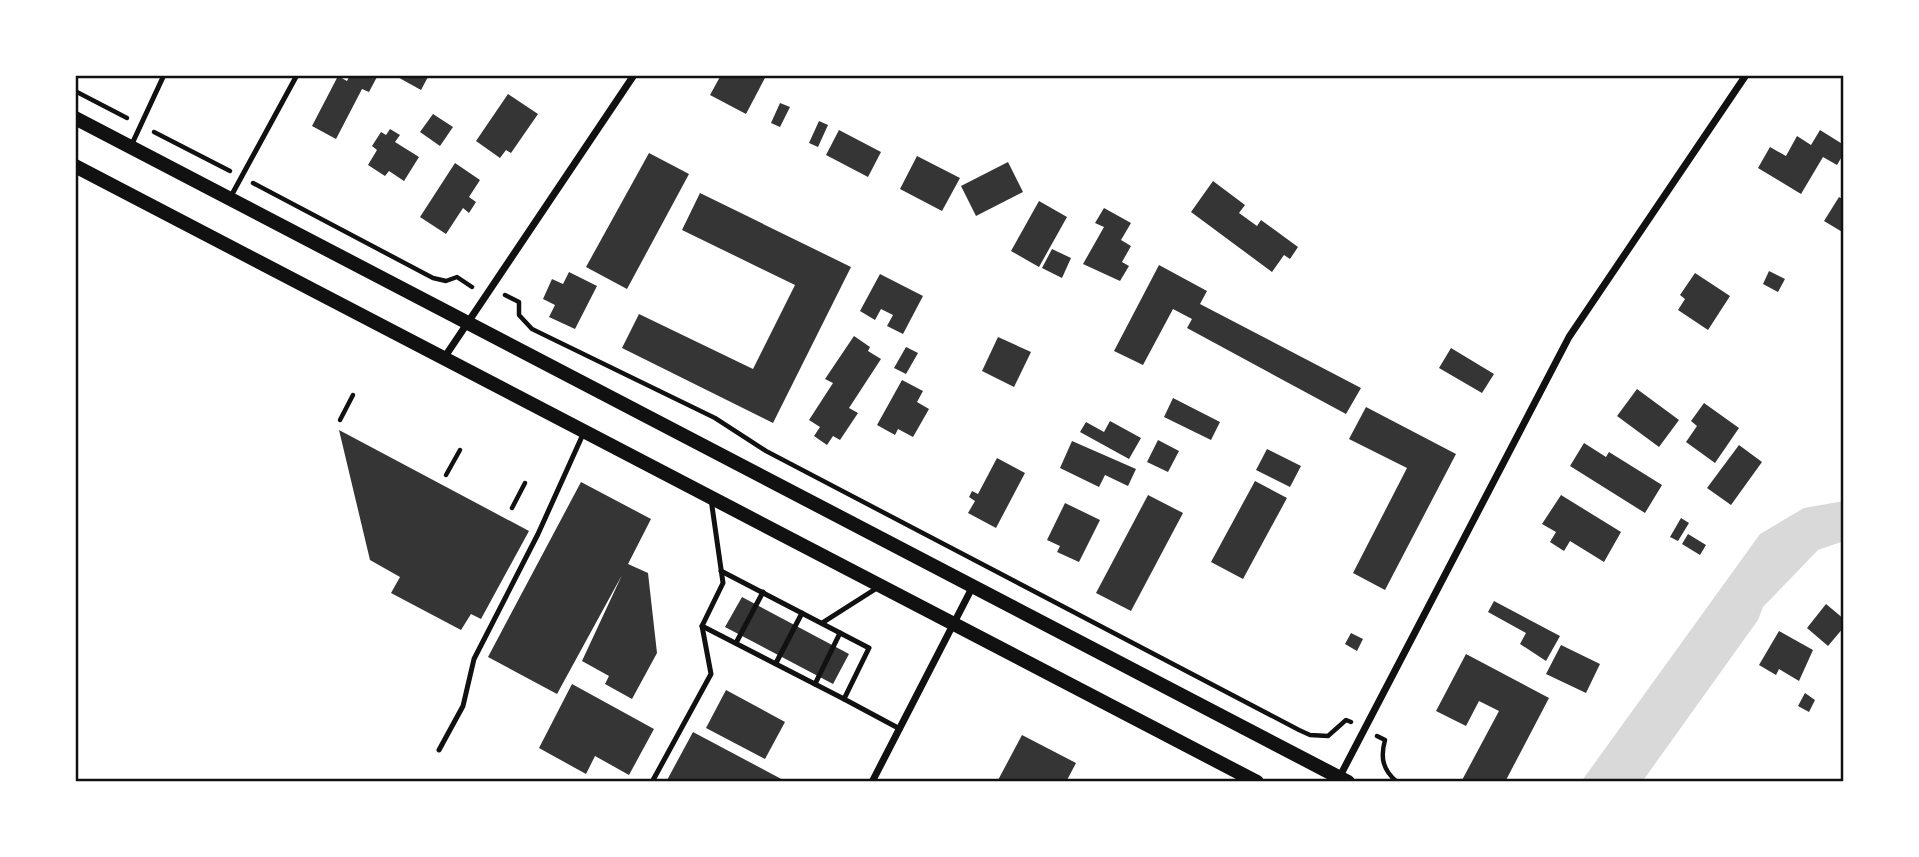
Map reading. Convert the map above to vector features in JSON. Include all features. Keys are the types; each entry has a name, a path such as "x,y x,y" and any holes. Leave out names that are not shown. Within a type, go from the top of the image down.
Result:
{"main road":[{"path":"75,118 1341,780"},
{"path":"75,166 1257,782"}],"street":[{"path":"444,358 634,75"},
{"path":"1341,780 1569,337 1746,75"},
{"path":"872,782 973,586"}],"lane":[{"path":"131,146 164,75"},
{"path":"230,198 297,75"},
{"path":"439,750 463,706 474,659 538,534 584,432"},
{"path":"652,782 711,674 702,626 723,583 711,498"},
{"path":"721,570 869,648 844,699"},
{"path":"822,623 880,586"},
{"path":"736,643 763,592"},
{"path":"776,663 802,613"},
{"path":"702,626 900,729"},
{"path":"815,684 840,633"}],"path":[{"path":"75,91 433,278 446,281 457,277 462,280"},
{"path":"515,300 519,302 522,322 532,329 704,412 766,451 1299,730 1310,735 1328,736 1346,720 1352,722"},
{"path":"340,420 353,394"},
{"path":"446,475 460,450"},
{"path":"512,508 525,483"},
{"path":"1380,738 1385,740 1383,765 1397,782"}],"shaded area":[{"path":"1844,501 1844,541 1818,550 1763,607 1758,620 1642,782 1581,782 1760,534 1804,508"}],"building":[{"path":"350,75 378,75 369,92 362,89 336,139 312,126 338,76 347,81"},
{"path":"394,75 429,75 421,90"},
{"path":"721,75 766,76 746,114 710,95"},
{"path":"508,94 538,114 511,153 506,150 500,158 476,141"},
{"path":"780,103 790,107 780,127 771,123"},
{"path":"433,114 453,127 440,146 420,132"},
{"path":"819,121 828,125 818,147 809,143"},
{"path":"390,129 400,135 395,142 419,157 404,181 389,171 385,176 368,165 377,150 372,146 381,132 386,135"},
{"path":"839,130 881,152 868,177 826,155"},
{"path":"1820,130 1844,145 1844,153 1837,165 1823,157 1801,194 1758,168 1770,147 1786,156 1797,136 1811,145"},
{"path":"649,153 689,174 627,289 586,267"},
{"path":"917,156 960,178 942,211 900,189"},
{"path":"1008,162 1023,192 976,216 961,186"},
{"path":"455,163 480,180 469,197 476,202 469,213 463,208 446,234 420,217"},
{"path":"1213,181 1245,205 1239,213 1257,226 1261,220 1298,247 1290,259 1284,255 1272,272 1191,212"},
{"path":"700,193 851,267 773,423 622,348 639,314 753,369 795,285 682,230"},
{"path":"1839,197 1844,200 1844,233 1824,221"},
{"path":"1039,201 1067,217 1039,267 1011,251"},
{"path":"1104,208 1131,223 1121,240 1131,246 1122,262 1129,266 1120,281 1083,264 1104,227 1095,223"},
{"path":"1052,249 1071,258 1062,278 1042,268"},
{"path":"1159,265 1207,291 1200,304 1361,388 1346,414 1187,328 1192,319 1173,309 1143,365 1114,351"},
{"path":"1769,271 1785,279 1778,292 1763,284"},
{"path":"569,272 597,286 575,329 549,317 555,305 543,299 552,279 563,284"},
{"path":"1695,273 1730,296 1708,330 1678,310 1685,299 1680,295"},
{"path":"880,274 923,296 903,334 887,326 893,315 881,309 875,320 860,311"},
{"path":"854,336 870,347 868,351 881,359 849,408 858,413 840,440 833,436 827,445 814,436 820,427 809,420 833,383 825,379"},
{"path":"998,337 1031,352 1014,387 982,371"},
{"path":"906,347 918,353 906,374 894,368"},
{"path":"1451,348 1494,374 1482,393 1439,368"},
{"path":"902,380 923,391 917,402 929,409 913,437 898,429 895,435 877,425"},
{"path":"1637,389 1679,420 1659,447 1617,416"},
{"path":"1173,398 1220,422 1211,440 1164,417"},
{"path":"1704,403 1739,428 1715,463 1686,442 1697,426 1691,421"},
{"path":"1366,407 1456,454 1385,590 1353,573 1407,468 1349,439"},
{"path":"1110,421 1141,438 1129,459 1080,432 1086,422 1104,432"},
{"path":"339,430 529,531 481,619 471,614 461,630 391,593 400,577 370,560"},
{"path":"1158,440 1179,451 1168,472 1147,462"},
{"path":"1072,441 1136,469 1128,486 1105,475 1099,487 1060,468"},
{"path":"1584,443 1606,457 1609,452 1662,485 1645,513 1570,466"},
{"path":"1739,445 1762,462 1731,505 1707,488"},
{"path":"1267,449 1301,466 1290,487 1256,470"},
{"path":"997,458 1025,473 996,528 968,513 975,501 969,497 972,491 978,494"},
{"path":"1255,481 1287,498 1243,579 1211,562"},
{"path":"581,482 651,519 628,564 648,573 657,653 632,699 605,684 609,676 582,661 622,575 557,694 488,657"},
{"path":"1148,495 1183,513 1131,611 1096,593"},
{"path":"1561,495 1621,532 1604,562 1570,541 1564,551 1550,542 1556,532 1542,524"},
{"path":"1065,503 1100,520 1079,562 1057,552 1060,546 1047,540"},
{"path":"1681,518 1689,523 1678,541 1670,537"},
{"path":"1688,534 1706,545 1700,555 1682,544"},
{"path":"742,597 849,654 833,684 725,627"},
{"path":"1494,601 1560,636 1546,661 1520,644 1526,633 1488,612"},
{"path":"1826,604 1844,619 1844,627 1828,646 1807,628"},
{"path":"1779,631 1813,650 1799,681 1779,669 1776,675 1759,665"},
{"path":"1351,633 1363,639 1357,651 1345,644"},
{"path":"1561,645 1600,664 1586,693 1546,674"},
{"path":"1466,654 1549,698 1505,782 1461,782 1499,711 1479,701 1466,726 1436,711"},
{"path":"572,684 654,729 629,775 595,756 586,774 539,748"},
{"path":"726,690 785,722 765,759 706,728"},
{"path":"1805,693 1815,700 1809,712 1798,706"},
{"path":"693,732 787,782 666,782"},
{"path":"1022,735 1076,763 1066,782 997,782"}]}
